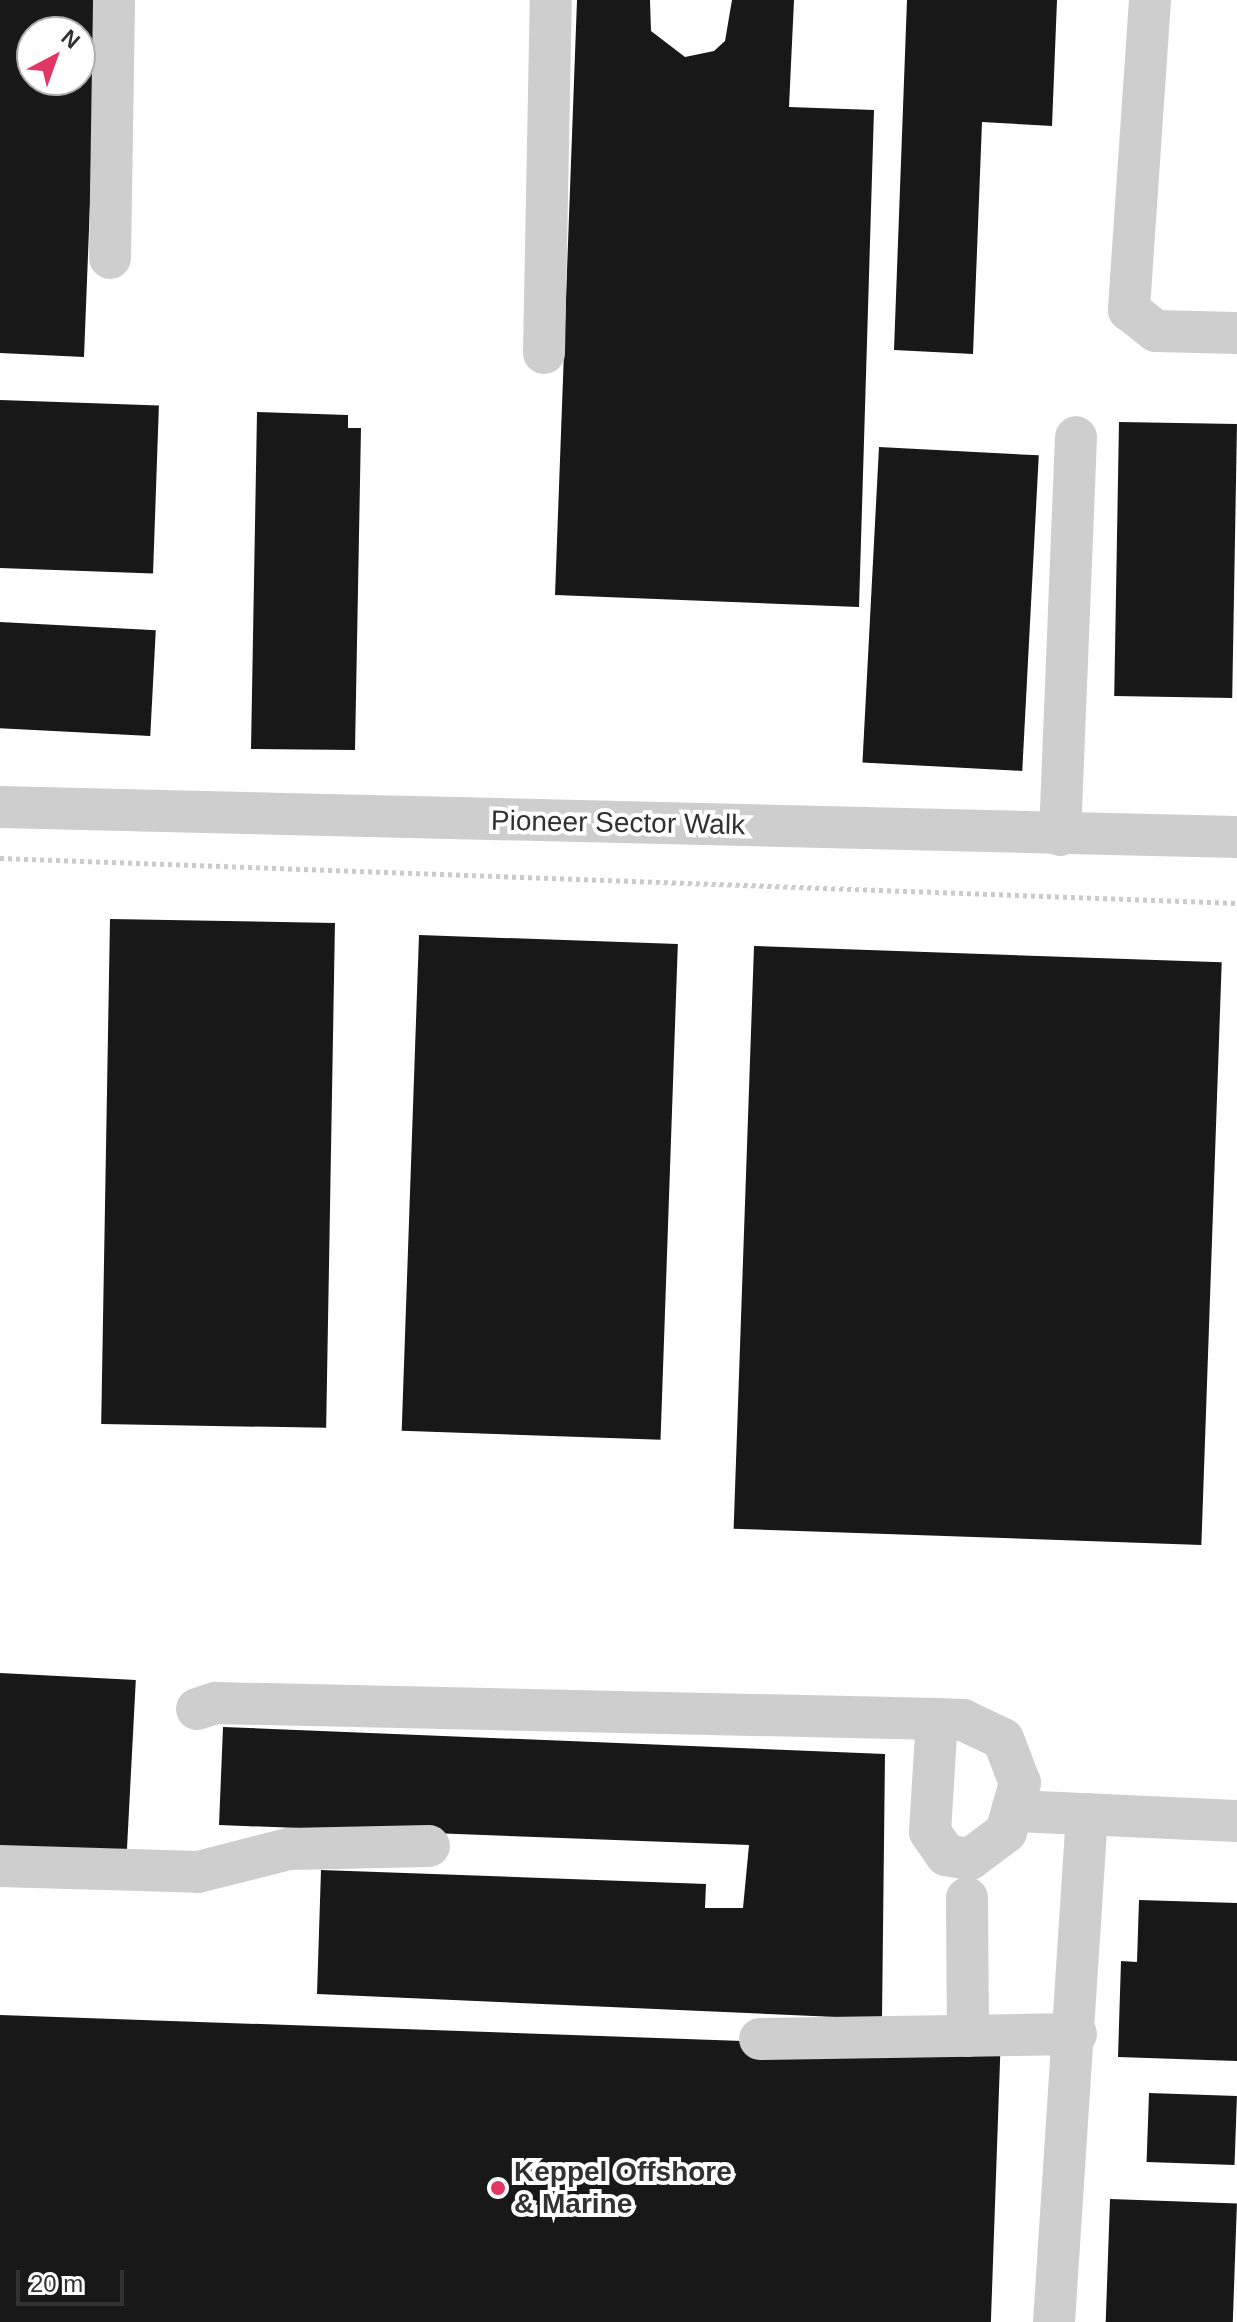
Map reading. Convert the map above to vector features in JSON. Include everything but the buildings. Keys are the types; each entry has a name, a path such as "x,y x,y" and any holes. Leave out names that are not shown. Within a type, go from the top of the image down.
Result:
{"street":[{"path":"110,258 114,0"},
{"path":"544,353 551,0"},
{"path":"1150,0 1129,310 1156,331 1237,333"},
{"path":"1060,835 1076,437"},
{"name":"Pioneer Sector Walk","path":"0,807 1237,837"},
{"path":"197,1709 232,1703 937,1719 963,1720 1003,1739 1020,1783 1016,1811 985,1852 957,1860 938,1849 930,1832 937,1719"},
{"path":"1016,1811 1237,1821"},
{"path":"1054,2322 1076,2034 1087,1814"},
{"path":"0,1866 198,1872 288,1849 429,1846"},
{"path":"967,1898 968,2036"},
{"path":"760,2039 1076,2034"}],"path":[{"path":"0,858 1237,903"}],"place":[{"name":"Keppel Offshore & Marine","path":"498,2188"}]}
